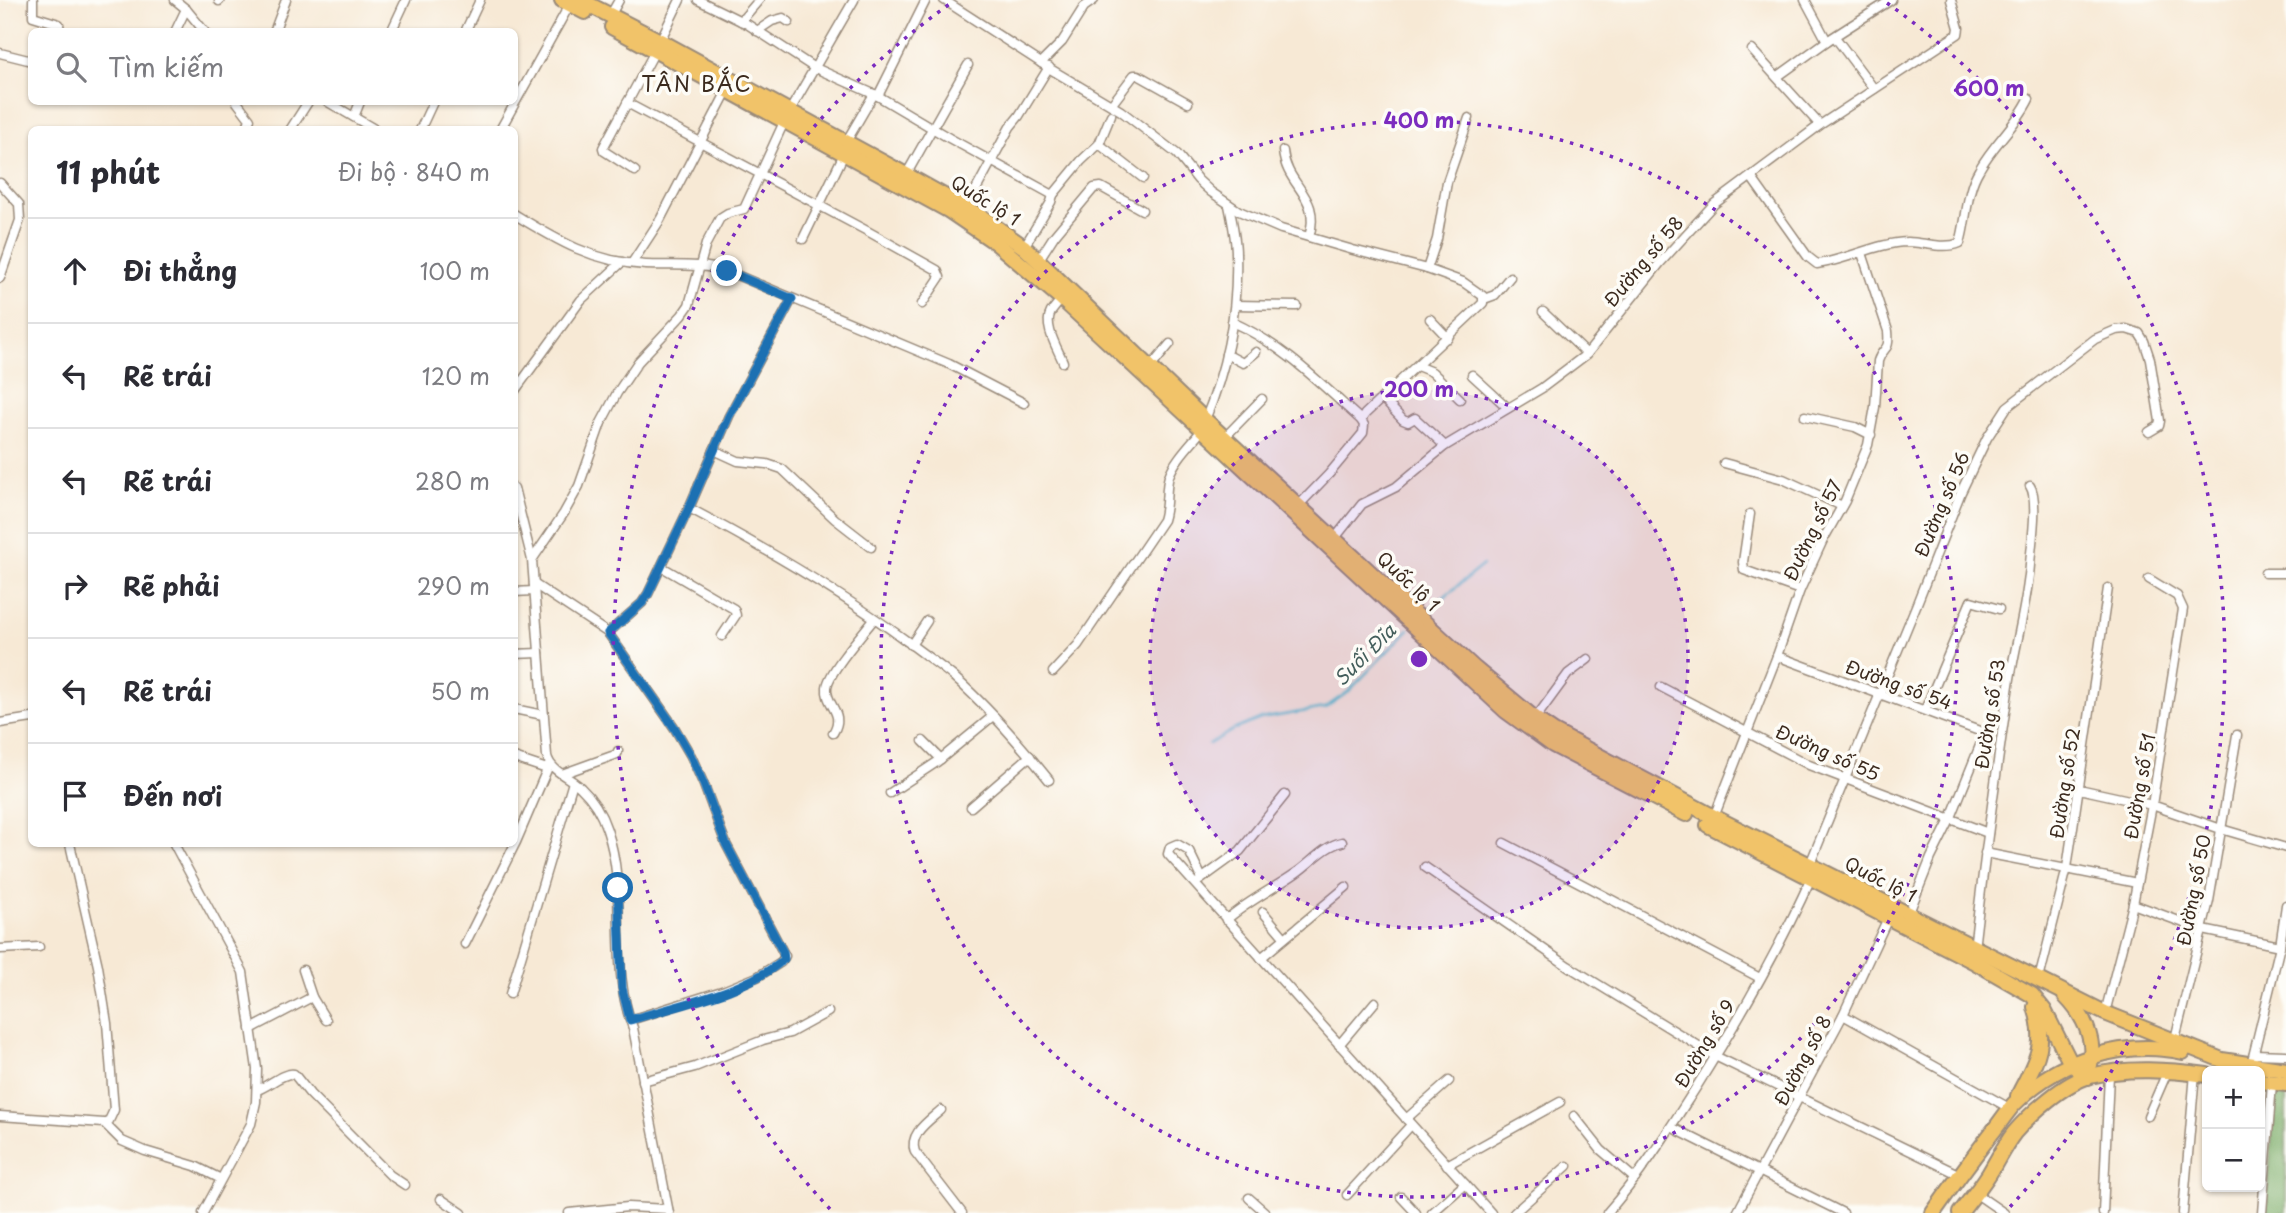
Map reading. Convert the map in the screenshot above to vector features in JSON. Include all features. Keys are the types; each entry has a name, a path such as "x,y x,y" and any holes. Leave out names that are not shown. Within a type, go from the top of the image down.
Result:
{"highway":[{"name":"Quốc lộ 1","path":"571,1 610,16 727,91 786,117"},
{"name":"Quốc lộ 1","path":"571,1 845,148 971,225 1062,299 1204,425 1424,628 1506,711 1553,745 1810,871 1908,915 2173,1046 2222,1060 2252,1059 2286,1070"},
{"name":"Quốc lộ 1","path":"845,148 906,175 966,208 1024,247 1150,368 1204,425 1225,437 1335,538 1409,614"},
{"name":"Quốc lộ 1","path":"1424,628 1535,719 1569,741 1714,817 1888,918 2026,990 2044,1010 2071,1064 2088,1077"},
{"path":"2059,989 2086,1023 2092,1043 2088,1077"},
{"path":"2012,1107 2033,1066 2042,1038 2035,1008 2026,990"},
{"path":"1933,1213 2012,1107 2032,1088 2071,1064 2092,1056 2125,1049 2173,1046"},
{"path":"1960,1213 2012,1136 2031,1115 2061,1091 2088,1077 2140,1070 2201,1074"}],"street":[{"path":"33,0 33,16 59,24 60,28"},
{"path":"175,0 202,28"},
{"path":"276,28 286,0"},
{"path":"393,28 406,0"},
{"path":"467,28 480,0"},
{"path":"610,16 618,0"},
{"path":"635,171 603,150 680,0"},
{"path":"698,0 757,30 813,67 876,95 1053,195"},
{"path":"741,22 759,0"},
{"path":"532,560 579,486 601,424 617,393 638,362 689,304 706,244 720,218 744,209 786,117 853,0"},
{"path":"803,239 845,148 926,0"},
{"path":"944,0 1045,65 1112,104 1177,154 1198,180 1229,205 1257,220 1463,282 1484,299"},
{"path":"966,208 1045,65 1084,7 1094,0"},
{"path":"1805,0 1831,39 1874,89"},
{"path":"1777,77 1877,4 1891,0"},
{"name":"Đường số 58","path":"1335,538 1362,504 1396,487 1445,446 1557,378 1587,354 1660,263 1714,204 1820,125 1958,34 1951,0"},
{"path":"518,97 571,1"},
{"path":"177,28 186,9"},
{"path":"757,30 777,18 789,22"},
{"path":"1752,50 1820,125"},
{"path":"0,53 28,60"},
{"path":"906,175 968,65"},
{"path":"1112,104 1134,75 1188,103"},
{"path":"632,263 660,220 727,91"},
{"path":"1751,177 1808,257 1817,264 1904,242 1950,247 1960,243 1977,172 2021,117 2029,99"},
{"path":"627,103 937,271 940,277 922,304"},
{"path":"239,105 250,118 247,126"},
{"path":"293,126 306,105"},
{"path":"333,105 369,126"},
{"path":"354,117 359,105"},
{"path":"422,126 432,105"},
{"path":"502,126 514,105"},
{"path":"1024,247 1053,195 1099,144 1111,116"},
{"path":"1427,269 1437,239 1447,182 1469,118"},
{"path":"1099,144 1143,178"},
{"path":"1283,151 1284,163 1300,186 1313,213 1309,237"},
{"path":"0,183 19,204 20,220 0,278"},
{"path":"1038,261 1054,236 1094,188 1101,187 1142,210"},
{"path":"1053,672 1078,645 1163,520 1172,468 1204,425 1219,387 1235,304 1236,252 1229,205"},
{"path":"518,216 584,253 622,262 699,265 727,271 962,369 1024,403"},
{"name":"Đường số 57","path":"1714,817 1800,590 1842,506 1871,435 1878,361 1889,342 1888,331 1862,253"},
{"path":"518,387 581,300 622,262"},
{"path":"1361,420 1448,338 1484,299 1495,295 1510,277"},
{"path":"608,633 642,603 662,567 729,416 792,299"},
{"path":"1062,299 1051,312 1049,321 1063,362"},
{"path":"1235,304 1297,306"},
{"path":"1543,312 1587,354"},
{"path":"1430,319 1448,338"},
{"path":"1232,322 1258,334 1289,356 1364,425 1363,433 1299,505"},
{"name":"Đường số 56","path":"1810,871 1961,492 1987,438 2012,403 2095,339 2126,329 2139,333 2150,359 2160,421 2159,426 2148,432"},
{"path":"1150,368 1170,344"},
{"path":"1226,354 1241,363 1256,352"},
{"path":"1417,366 1432,372 1460,399"},
{"path":"1472,375 1508,408"},
{"path":"1382,398 1403,420 1408,422 1415,418 1445,446"},
{"path":"1225,437 1262,399"},
{"path":"1805,416 1855,428 1871,435"},
{"path":"714,450 738,461 782,468 835,519 871,547"},
{"path":"1724,463 1783,479 1842,506"},
{"name":"Đường số 53","path":"1974,949 1987,833 2029,579 2034,505 2034,492 2030,486"},
{"path":"518,504 532,560 548,767 518,837"},
{"path":"689,508 765,548 911,645 953,677 993,716 1049,780"},
{"path":"1750,514 1744,570 1800,590"},
{"path":"662,567 734,609 736,615 722,636"},
{"path":"2266,573 2286,573"},
{"name":"Đường số 51","path":"2105,1013 2133,904 2152,805 2183,609 2177,596 2149,579"},
{"path":"518,591 534,588 608,633 674,727 691,756 731,854 785,956 781,962 742,984 630,1020"},
{"name":"Đường số 52","path":"2039,979 2067,868 2108,589"},
{"path":"1925,710 1970,603 1973,601 1999,610"},
{"path":"833,733 838,716 827,691 830,678 874,618"},
{"path":"911,645 927,621"},
{"path":"518,654 539,653"},
{"name":"Đường số 54","path":"1777,656 1982,732 1983,738 1950,820 1908,915"},
{"path":"1535,719 1568,674 1588,659"},
{"name":"Đường số 55","path":"1661,687 1799,760 1987,833"},
{"path":"518,710 543,715"},
{"path":"890,793 941,759 993,716"},
{"path":"0,723 28,719"},
{"name":"Đường số 50","path":"2173,1046 2203,930 2237,735"},
{"path":"923,741 941,759"},
{"path":"562,774 612,757 618,751"},
{"path":"971,807 1030,756"},
{"path":"518,759 548,767 573,782 601,816 611,845 618,888 622,988 669,1211 628,1206 569,1213"},
{"path":"510,994 573,782"},
{"path":"2079,789 2152,805 2286,848"},
{"path":"1198,881 1240,851 1284,795"},
{"path":"1226,920 1246,904 1295,874 1327,848 1342,842"},
{"path":"1504,843 1760,978"},
{"path":"1198,881 1189,851 1182,846 1173,845 1168,854 1198,881 1226,920 1491,1213"},
{"path":"71,847 107,1023 114,1110 107,1125"},
{"path":"176,847 246,980 257,1069 256,1102 251,1124 203,1213"},
{"path":"465,944 514,847"},
{"path":"1985,853 2137,883"},
{"path":"1425,867 1568,966 1715,1056 1960,1175"},
{"name":"Đường số 9","path":"1606,1213 1658,1149 1715,1056 1760,978 1810,871"},
{"path":"1261,958 1346,887"},
{"path":"2133,904 2203,930 2280,946"},
{"path":"2286,905 2280,946 2252,1059 2286,1055"},
{"path":"1263,912 1284,937"},
{"name":"Đường số 8","path":"1737,1213 1843,1015 1888,918"},
{"path":"0,949 39,947"},
{"path":"303,970 312,997 326,1020"},
{"path":"251,1029 312,997"},
{"path":"1339,1045 1375,1002"},
{"path":"643,1081 695,1067 764,1040 790,1033 828,1012"},
{"path":"1843,1015 2012,1107"},
{"path":"2148,1116 2168,1070"},
{"path":"257,1090 284,1075 294,1074 310,1094 390,1175 405,1185"},
{"path":"2103,1213 2109,1074"},
{"path":"2183,1213 2201,1074"},
{"path":"1347,1195 1408,1122 1449,1081"},
{"path":"2262,1213 2273,1083"},
{"path":"1447,1165 1560,1102"},
{"path":"941,1110 915,1135 913,1149 962,1213"},
{"path":"0,1116 99,1122 107,1125 122,1141 195,1166 221,1179"},
{"path":"1574,1116 1601,1150 1635,1179"},
{"path":"1671,1127 1843,1213"},
{"path":"1514,1213 1567,1166"},
{"path":"1432,1213 1465,1184"},
{"path":"1975,1193 2004,1213"},
{"path":"1401,1197 1416,1213"},
{"path":"1250,1198 1266,1213"},
{"path":"441,1199 462,1213"},
{"path":"1614,1205 1620,1213"}],"green space":[{"path":"2275,1088 2286,1089 2286,1213 2266,1213"}],"waterway":[{"name":"Suối Đĩa","path":"1423,614 1483,565"},
{"name":"Suối Đĩa","path":"1209,744 1260,719 1325,708 1348,692 1409,629"}],"district":[{"name":"TÂN BẮC","path":"697,83"}],"route":[{"path":"618,888 622,988 630,1020 742,984 784,959 783,952 726,844 691,756 674,727 608,633 642,603 648,594 729,416 792,299 727,271"}]}
